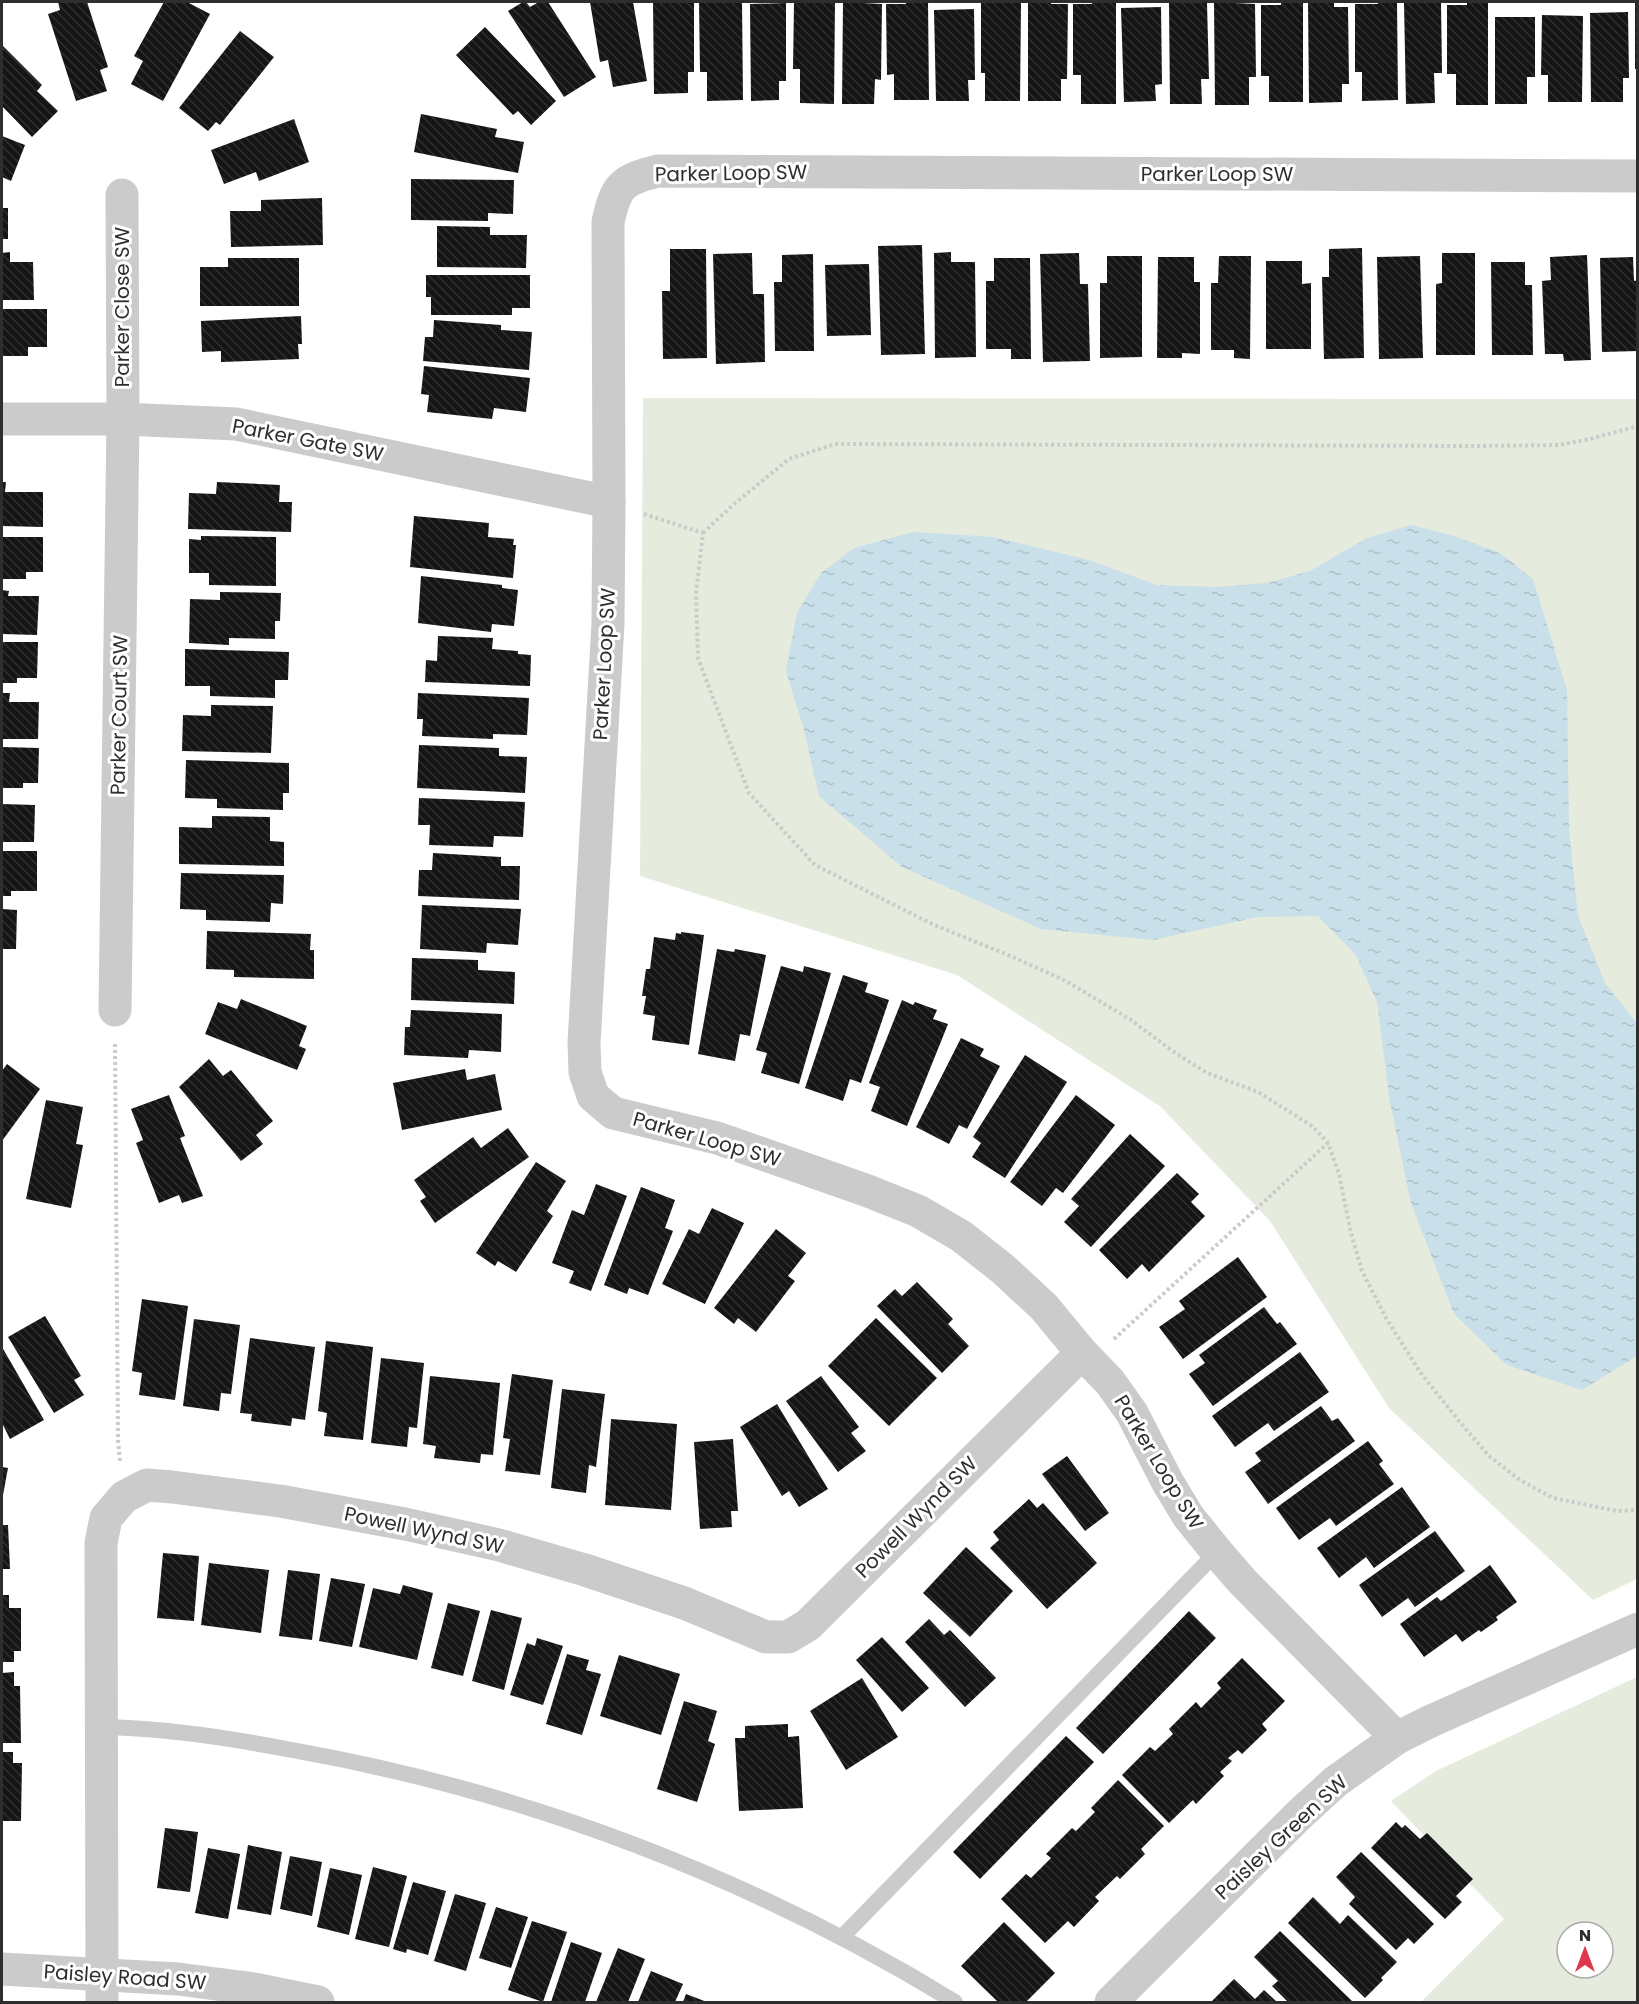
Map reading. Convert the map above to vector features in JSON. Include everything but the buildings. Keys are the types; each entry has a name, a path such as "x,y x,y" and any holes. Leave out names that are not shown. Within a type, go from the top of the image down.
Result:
{"street":[{"name":"Parker Loop SW","path":"1397,1738 1242,1581 1217,1552 1188,1516 1132,1413 1110,1382 1082,1353 1044,1307 1003,1269 961,1236 918,1211 717,1138 613,1113 593,1096 585,1072 585,1043 608,623 608,222 614,198 624,184 639,175 658,171 1638,176"},
{"name":"Parker Close SW","path":"122,195 123,419"},
{"name":"Parker Gate SW","path":"2,419 123,419 236,424 609,502"},
{"name":"Parker Court SW","path":"115,1010 123,419"},
{"name":"Powell Wynd SW","path":"102,1989 101,1543 106,1518 124,1497 147,1485 172,1487 280,1501 405,1524 500,1545 585,1570 684,1602 766,1637 788,1637 808,1625 1082,1353"},
{"name":"Paisley Green SW","path":"1111,2002 1335,1782 1397,1738 1638,1629"},
{"name":"Paisley Road SW","path":"2,1969 102,1989 178,1979 254,1989 318,2002"}],"lane":[{"path":"842,1936 1217,1552"},
{"path":"102,1727 148,1728 255,1743 354,1761 453,1785 557,1818 661,1855 763,1898 842,1936 955,2002"}],"path":[{"path":"1638,426 1559,445 835,444 789,459 734,504 703,534 696,594 698,658 749,793 815,865 932,924 1066,981 1131,1020 1207,1073 1258,1092 1312,1126 1328,1143 1340,1174 1351,1233 1362,1271 1386,1318 1420,1372 1459,1421 1490,1455 1520,1480 1553,1498 1617,1511 1638,1509"},
{"path":"609,502 703,534"},
{"path":"115,1010 118,1440 124,1497"},
{"path":"1082,1353 1109,1343 1328,1143"}],"shaded area":[{"path":"643,398 1637,399 1637,1579 1593,1600 1389,1408 1270,1221 1160,1106 957,975 640,876"},
{"path":"1637,1677 1637,2002 1421,2002 1504,1919 1391,1801 1436,1771"}],"water":[{"path":"1411,525 1454,536 1500,553 1533,579 1567,690 1569,830 1578,916 1605,983 1637,1023 1637,1356 1582,1390 1507,1365 1454,1314 1411,1203 1390,1102 1377,1002 1356,955 1318,916 1258,917 1153,940 1041,929 902,867 819,796 804,730 786,671 797,613 821,573 854,548 914,532 993,537 1089,560 1157,585 1216,587 1267,583 1310,571 1367,538"}]}
